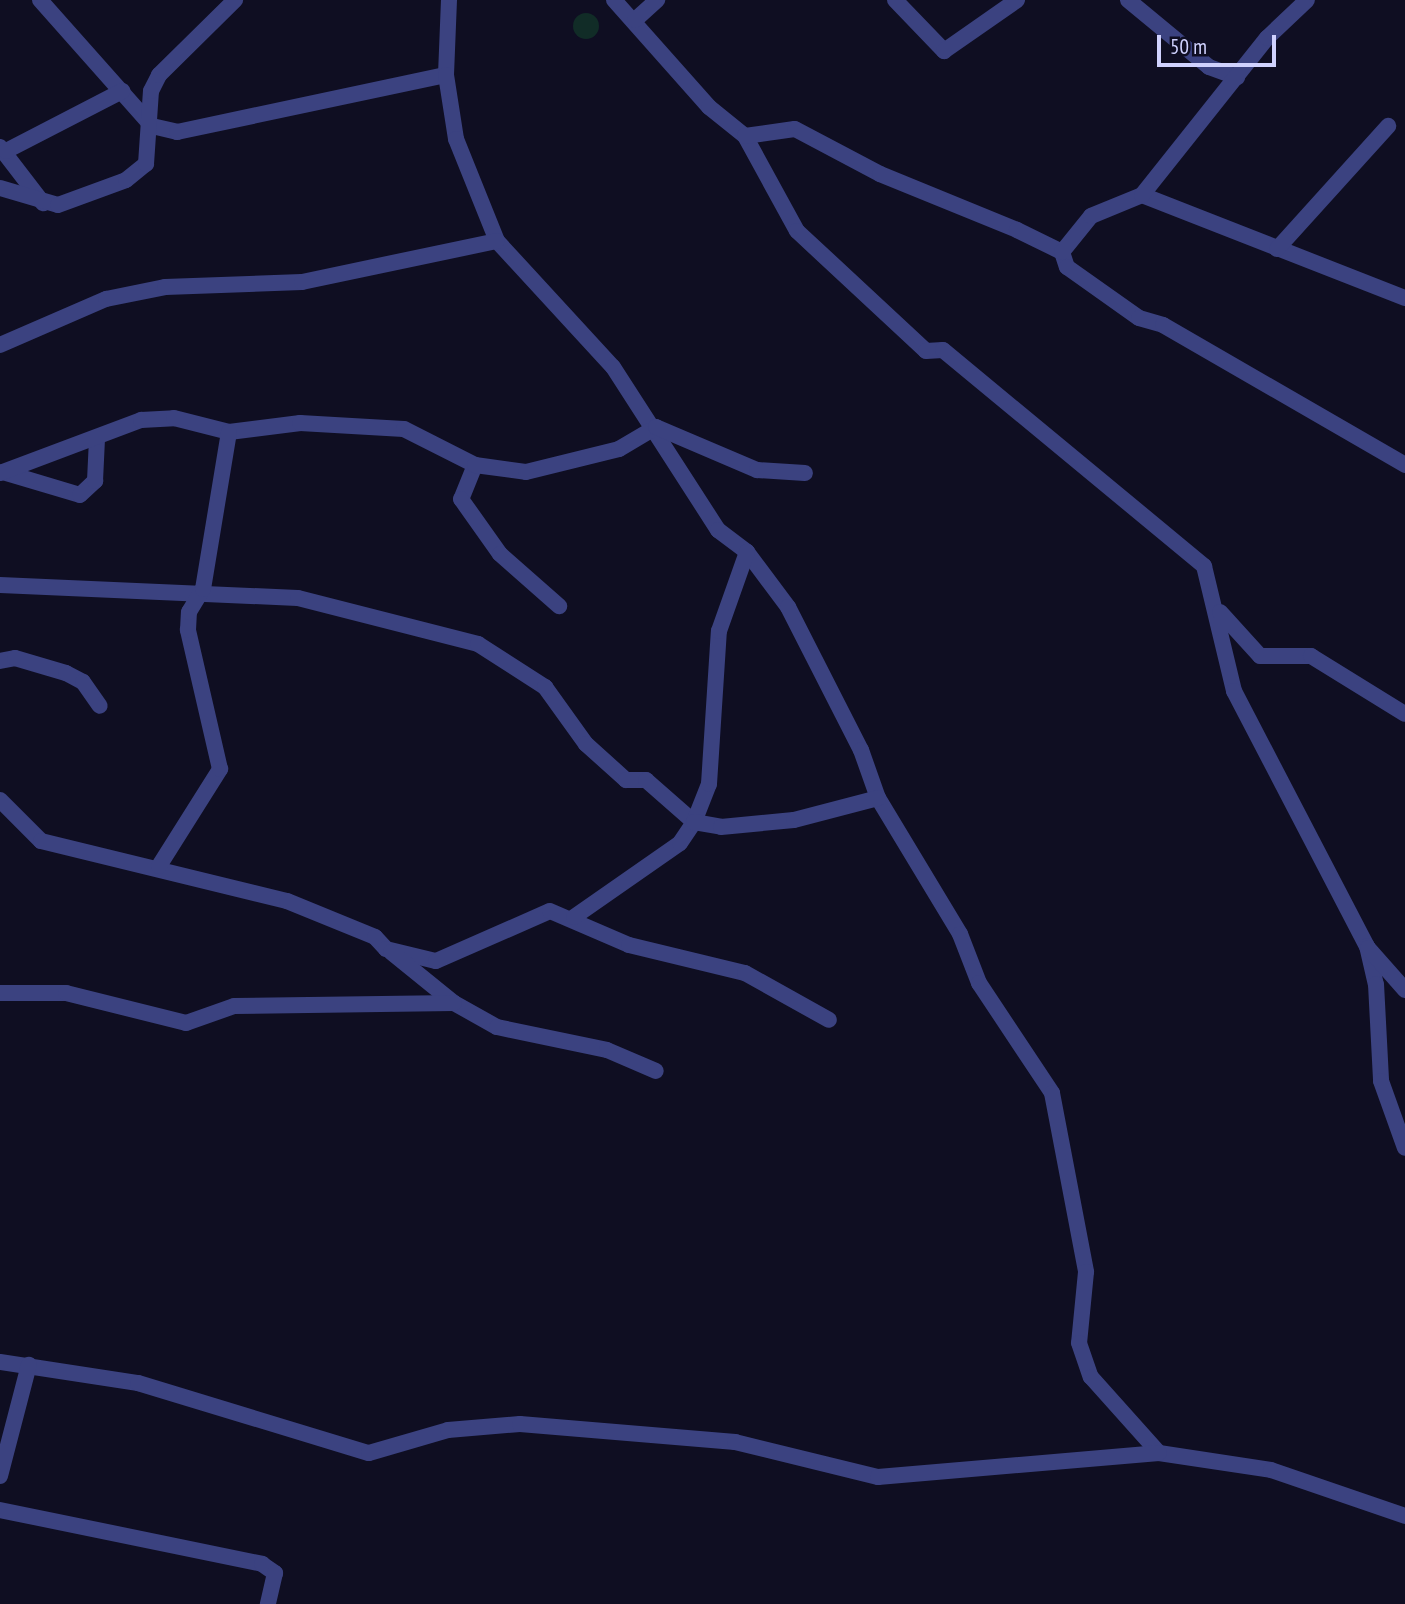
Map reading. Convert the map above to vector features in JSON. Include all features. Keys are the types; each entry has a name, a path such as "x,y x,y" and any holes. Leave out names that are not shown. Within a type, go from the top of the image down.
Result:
{"street":[{"path":"40,0 152,126 198,132 446,75"},
{"path":"0,188 43,202 83,200 125,180 146,164 152,126 150,91 159,75 235,0"},
{"path":"449,0 446,75 456,139 497,241 613,367 656,427 718,530 747,552 788,607 861,750 878,798 960,934 979,983 1052,1093 1086,1272 1079,1343 1091,1377 1159,1453"},
{"path":"614,0 635,20 709,107 746,136 797,231 926,351 943,350 1073,463 1187,548 1205,566 1234,691 1367,946 1405,990"},
{"path":"635,20 657,0"},
{"path":"895,0 944,51 1017,0"},
{"path":"1128,0 1209,67 1237,77"},
{"path":"1062,252 1091,216 1142,195 1237,77 1307,0"},
{"path":"43,202 3,149 122,91"},
{"path":"1277,248 1388,126"},
{"path":"746,136 795,129 880,174 1062,252 1067,267 1139,318 1163,325 1405,465"},
{"path":"1142,195 1405,298"},
{"path":"0,345 106,299 165,287 302,282 497,241"},
{"path":"2,472 141,420 174,418 229,432 300,423 404,429 475,466 545,470 619,449 656,427"},
{"path":"656,427 757,470 805,474"},
{"path":"159,866 220,769 188,630 189,611 201,595 229,432"},
{"path":"2,472 80,495 95,481 97,438"},
{"path":"475,466 461,499 500,554 559,606"},
{"path":"574,917 680,844 694,822 709,784 719,631 747,552"},
{"path":"0,585 298,598 478,644 545,687 586,744 626,780 646,780 694,822 721,827 794,820 878,798"},
{"path":"1215,603 1260,656 1311,656 1405,714"},
{"path":"0,661 15,658 66,673 83,682 100,706"},
{"path":"0,800 41,841 159,866 287,901 375,937 454,1003 497,1027 607,1050 656,1071"},
{"path":"386,948 436,961 550,911 574,917 629,945 745,973 829,1020"},
{"path":"1367,946 1376,984 1381,1081 1405,1148"},
{"path":"0,993 66,993 186,1023 233,1006 355,1009 454,1003"},
{"path":"0,1362 138,1383 369,1453 448,1430 520,1424 736,1442 878,1477 1159,1453 1271,1470 1405,1516"},
{"path":"0,1476 29,1365"},
{"path":"0,1510 261,1564 275,1573 268,1604"}],"green space":[{"path":"586,13 595,17 599,26 595,35 586,39 577,35 573,26 577,17"}]}
